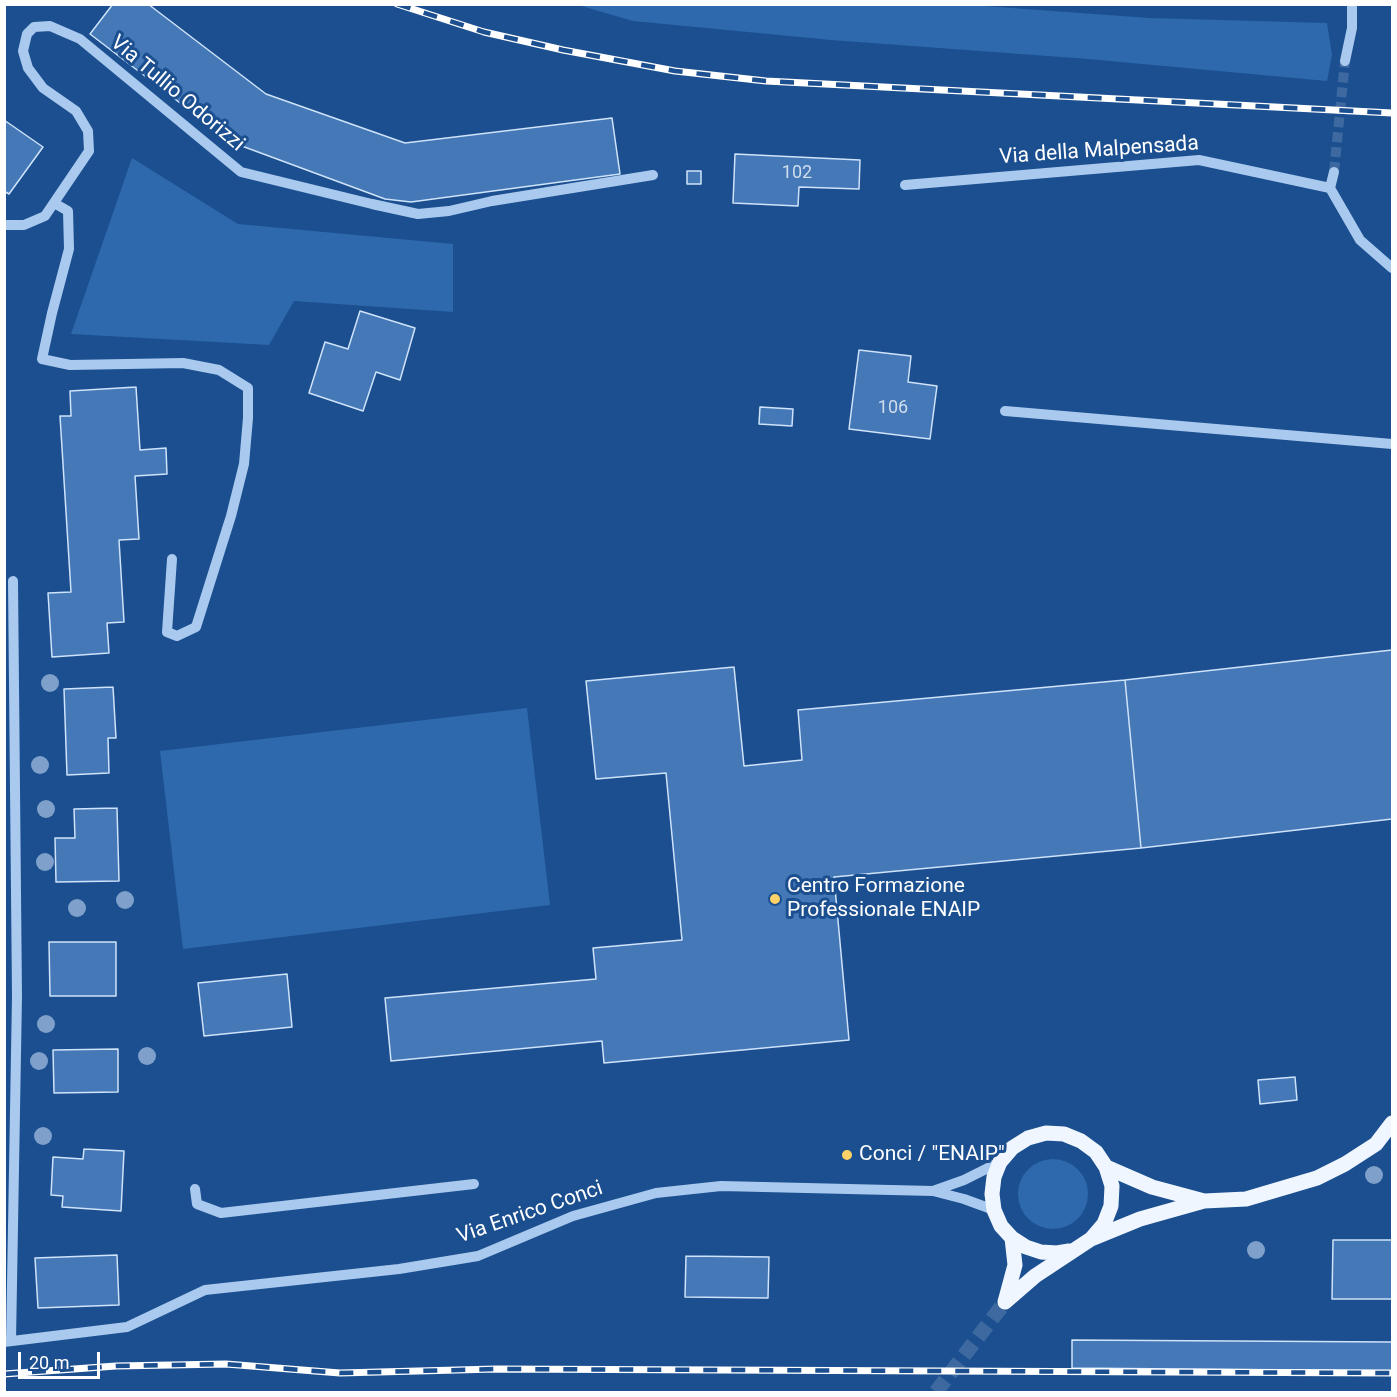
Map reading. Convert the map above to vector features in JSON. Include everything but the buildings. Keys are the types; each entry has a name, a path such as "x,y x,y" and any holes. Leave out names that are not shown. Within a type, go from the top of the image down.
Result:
{"main road":[{"path":"1012,1238 1015,1265 1005,1302 1035,1276 1091,1239 1140,1219 1204,1201 1246,1199 1317,1178 1345,1164 1376,1144 1392,1123"},
{"path":"1072,1250 1057,1253 1041,1252 1026,1247 1012,1238 1001,1226 994,1210 992,1194 994,1178 1000,1162 1012,1148 1028,1138 1046,1134 1064,1134 1081,1141 1096,1152 1106,1167 1112,1186 1111,1206 1104,1224 1091,1239"},
{"path":"1106,1167 1152,1187 1204,1201"}],"street":[{"path":"1346,61 1352,28 1352,4"},
{"name":"Via Tullio Odorizzi","path":"4,225 24,225 45,216 89,151 88,131 76,111 43,88 28,68 23,51 27,34 34,27 50,26 80,39 241,172 372,204 418,214 448,211 492,201 653,175"},
{"name":"Via della Malpensada","path":"905,184 1199,160 1330,188"},
{"path":"1335,172 1330,188 1360,240 1392,268"},
{"path":"54,203 68,211 69,249 42,359 70,365 183,363 219,370 248,388 244,464 231,516 196,627 177,636 166,632 171,559"},
{"path":"1005,411 1392,444"},
{"path":"8,1341 17,996 10,875 13,581"},
{"name":"Via Enrico Conci","path":"933,1191 964,1180 1000,1162"},
{"path":"195,1189 197,1204 221,1213 474,1184"},
{"name":"Via Enrico Conci","path":"8,1341 126,1327 205,1290 399,1269 478,1256 573,1216 656,1193 721,1186 933,1191 994,1210"}],"shaded area":[{"path":"578,5 971,5 1149,18 1327,23 1332,55 1327,81 1088,59 831,40 633,21"},
{"path":"132,158 238,224 453,244 453,312 294,301 269,345 71,334"},
{"path":"527,708 550,905 183,949 160,751"},
{"path":"1053,1159 1066,1162 1078,1169 1085,1181 1088,1194 1085,1207 1078,1219 1066,1226 1053,1229 1040,1226 1028,1219 1021,1207 1018,1194 1021,1181 1028,1169 1040,1162"}],"tunnel":[{"path":"1334,172 1345,61"},
{"path":"936,1392 1005,1302"}],"railway":[{"path":"397,4 484,32 563,50 675,71 766,81 1392,113"},
{"path":"4,1374 116,1366 226,1364 340,1373 496,1369 1392,1373"}],"place":[{"name":"Centro Formazione Professionale ENAIP","path":"775,899"},
{"name":"Conci / \"ENAIP\"","path":"847,1155"}]}
